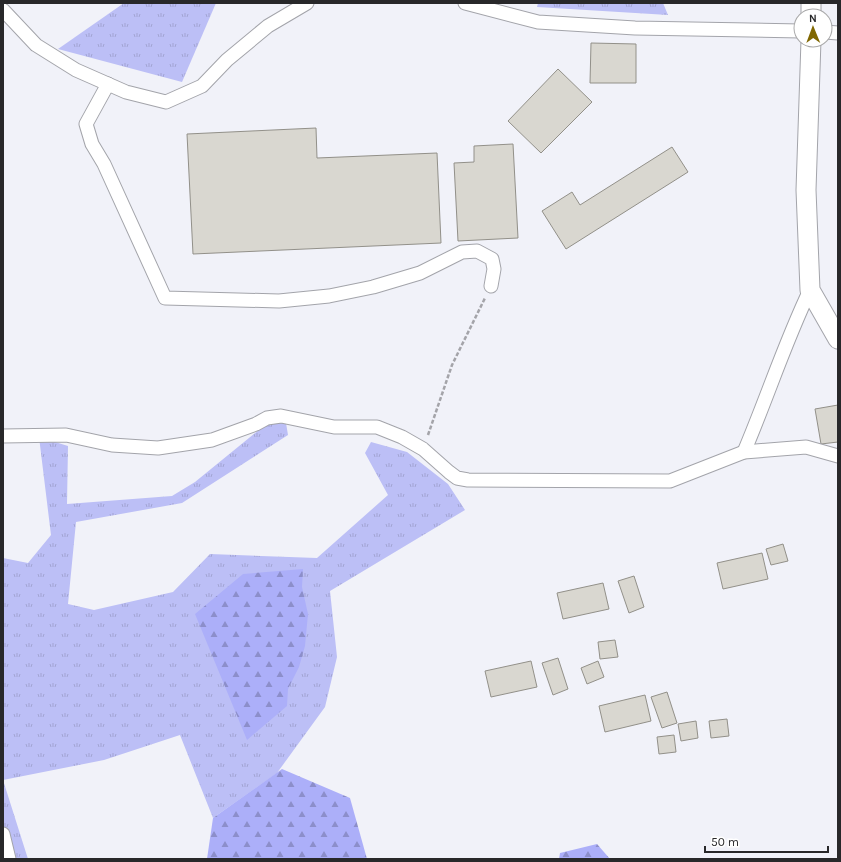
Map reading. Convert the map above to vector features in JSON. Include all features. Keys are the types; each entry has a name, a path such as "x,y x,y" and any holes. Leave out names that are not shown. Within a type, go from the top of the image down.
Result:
{"street":[{"path":"3,10 36,45 76,70 126,92 166,102 202,86 227,60 268,26 307,3"},
{"path":"465,3 538,22 635,28 793,31"},
{"path":"811,48 806,190 810,290 838,339"},
{"path":"108,84 86,124 92,144 104,164 165,298 279,301 329,296 374,287 420,273 462,252 478,251 492,259 494,269 491,286"},
{"path":"744,452 780,363 793,325 810,290"},
{"path":"3,436 66,435 112,445 158,448 212,440 256,424 267,418 281,416 334,426 377,427 402,437 423,449 457,478 474,480 670,481 744,452 806,447 838,456"},
{"path":"3,834 9,859"}],"path":[{"path":"423,449 452,365 491,286"}],"green space":[{"path":"124,3 216,3 182,82 58,49"},
{"path":"538,3 663,3 668,15 537,7"},
{"path":"285,417 288,435 182,503 76,522 68,604 94,610 173,592 210,554 317,558 388,495 365,453 371,442 407,452 448,484 465,510 330,591 337,657 325,707 277,773 213,818 180,735 104,760 3,780 3,558 28,563 51,535 39,437 68,446 67,504 172,496 195,482 260,429"},
{"path":"303,569 302,587 308,614 305,646 299,667 288,689 287,706 247,740 195,614 243,574"},
{"path":"282,769 350,798 367,859 207,859 213,818"},
{"path":"3,780 28,859 3,859"},
{"path":"597,844 610,859 559,859 560,853"}],"building":[{"path":"591,43 636,44 636,83 590,83"},
{"path":"558,69 592,102 541,153 508,121"},
{"path":"316,128 317,158 437,153 441,243 193,254 187,134"},
{"path":"513,144 518,238 458,241 454,163 474,162 474,146"},
{"path":"672,147 688,172 566,249 542,211 572,192 580,205"},
{"path":"838,405 838,442 821,444 815,409"},
{"path":"783,544 788,561 771,565 766,549"},
{"path":"762,553 768,579 723,589 717,563"},
{"path":"634,576 644,607 629,613 618,581"},
{"path":"603,583 609,609 563,619 557,593"},
{"path":"615,640 618,657 600,659 598,642"},
{"path":"558,658 568,689 553,695 542,663"},
{"path":"531,661 537,687 491,697 485,671"},
{"path":"598,661 604,677 587,684 581,668"},
{"path":"667,692 677,723 662,728 651,697"},
{"path":"645,695 651,721 605,732 599,706"},
{"path":"727,719 729,736 711,738 709,721"},
{"path":"696,721 698,738 681,741 678,724"},
{"path":"674,735 676,752 659,754 657,737"}]}
